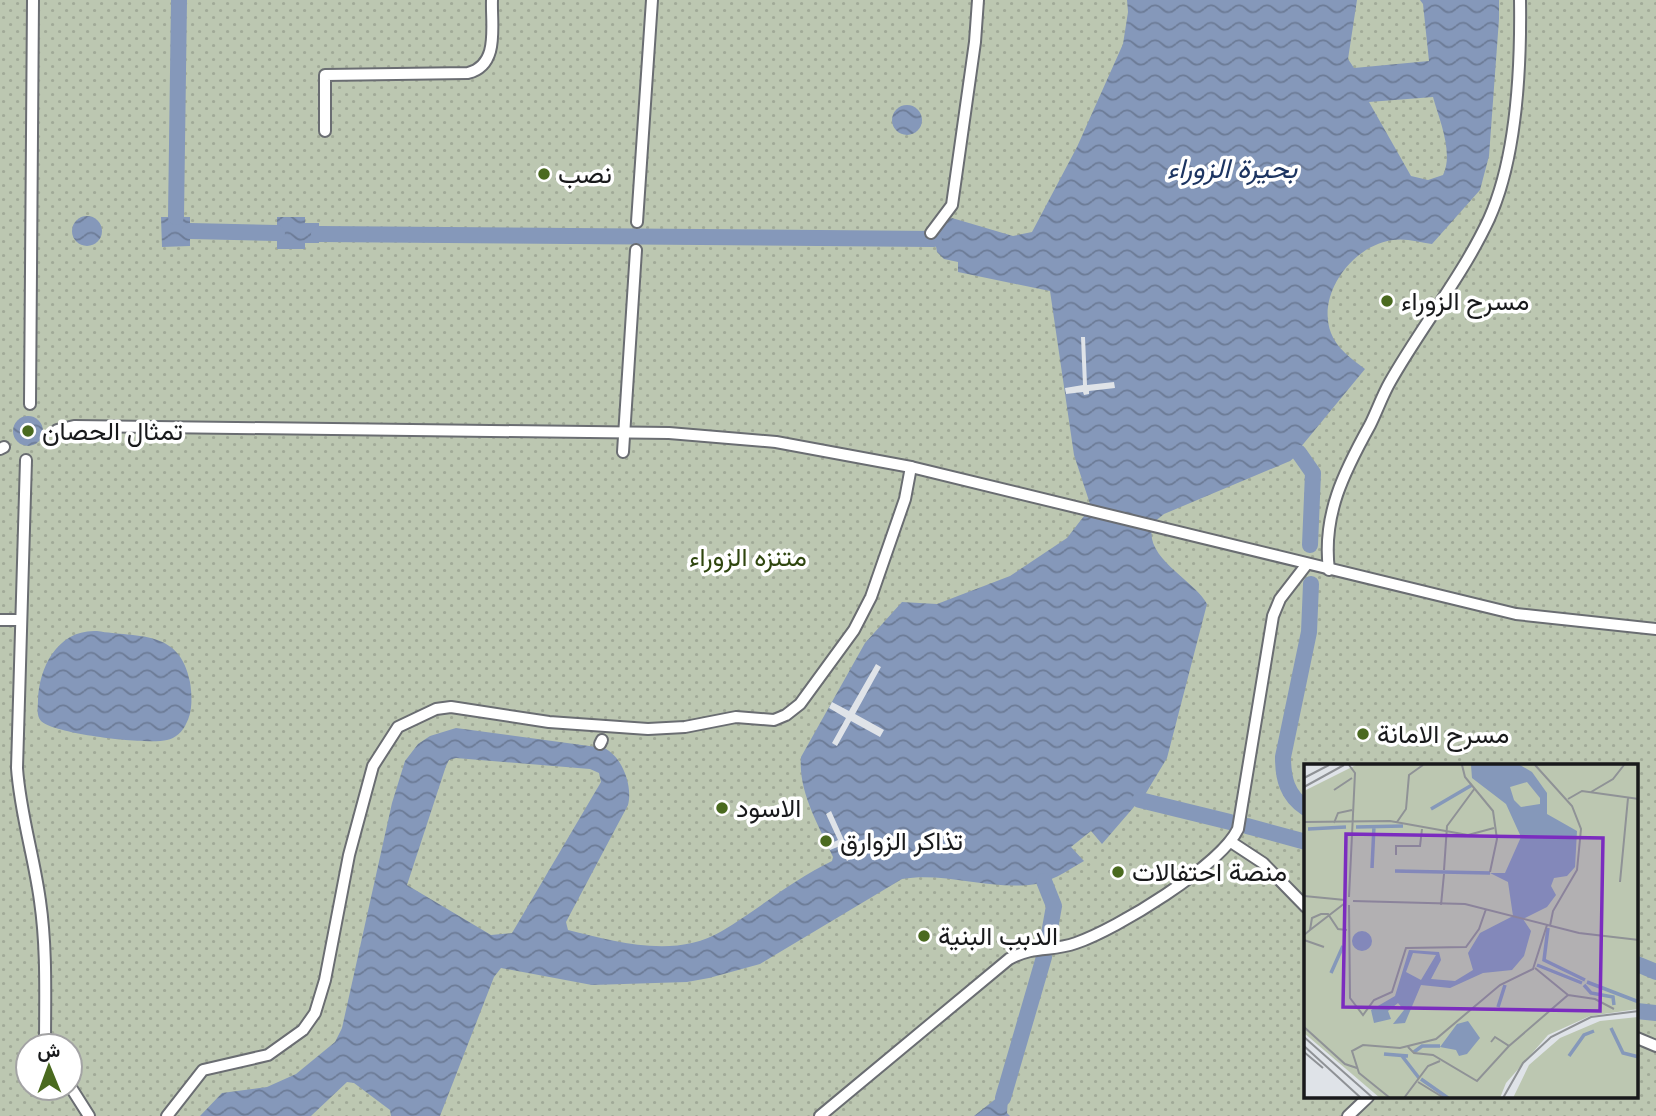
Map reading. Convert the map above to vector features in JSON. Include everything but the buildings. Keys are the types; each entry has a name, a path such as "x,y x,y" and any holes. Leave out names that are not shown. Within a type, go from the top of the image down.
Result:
{"street":[{"path":"30,404 33,0"},
{"path":"325,131 325,75 468,73 483,68 490,55 492,0"},
{"path":"637,222 652,0"},
{"path":"931,233 952,205 975,42 978,0"},
{"path":"1329,570 1328,525 1344,475 1390,382 1468,261 1493,209 1513,126 1519,66 1520,0"},
{"path":"623,452 636,250"},
{"path":"57,430 74,426 266,426 711,435 776,442 911,467 1516,614 1656,628"},
{"path":"26,460 17,768 20,804 34,862 45,940 44,1032"},
{"path":"167,1116 203,1070 268,1055 303,1030 315,1013 325,981 349,855 373,766 398,727 436,709 450,707 549,722 648,729 685,727 736,717 774,720 786,715 800,704 854,630 871,597 905,499 911,467"},
{"path":"820,1116 1009,959 1033,948 1052,949 1077,943 1102,932 1159,899 1231,842 1238,829 1250,768 1273,616 1280,599 1307,564"},
{"path":"0,620 20,620"},
{"path":"1231,842 1263,863 1304,905"},
{"path":"1638,1038 1656,1046"},
{"path":"1348,1116 1367,1098"}],"green space":[{"name":"متنزه الزوراء","path":"0,0 1656,0 1656,1116 0,1116"}],"water":[{"name":"بحيرة الزوراء","path":"1127,0 1357,0 1348,59 1354,68 1429,61 1423,4 1420,0 1499,0 1489,156 1480,190 1432,244 1393,240 1378,244 1352,261 1333,288 1328,318 1331,333 1341,349 1365,369 1300,448 1302,451 1290,461 1164,514 1154,522 1151,534 1161,557 1207,604 1167,758 1146,793 1102,844 1091,831 1071,847 1084,861 1050,880 1013,886 934,878 902,879 760,964 709,978 687,982 592,985 501,968 494,977 440,1116 391,1116 390,1110 354,1083 347,1082 311,1116 200,1116 222,1093 267,1087 296,1074 335,1042 342,1028 392,803 405,761 418,744 430,736 456,728 604,748 621,765 629,789 628,805 566,922 568,930 646,946 685,944 722,931 832,861 833,857 806,796 801,757 865,643 902,602 937,604 1010,576 1067,538 1091,507 1074,455 1050,291 958,272 958,262 944,259 937,252 934,235 946,220 952,218 1013,236 1032,232 1077,147 1123,44","holes":["1433,97 1447,157 1443,175 1428,180 1411,176 1369,102","456,758 590,769 599,773 601,782 512,933 491,935 407,885 446,766 449,760"]},
{"path":"907,105 918,109 922,120 918,131 907,135 896,131 892,120 896,109"},
{"path":"87,216 97,221 102,231 97,241 87,246 77,241 72,231 77,221"},
{"path":"161,217 190,217 190,246 162,247"},
{"path":"277,217 305,217 305,223 319,223 319,243 305,243 305,249 277,249"},
{"path":"28,416 38,421 43,431 38,441 28,446 18,441 13,431 18,421"},
{"path":"97,631 155,639 167,644 177,653 185,665 190,682 191,703 188,719 176,736 156,741 122,740 63,730 41,721 38,716 39,687 53,652 71,636"},
{"path":"998,1097 1008,1099 1007,1113 1010,1116 974,1116"}],"pier":[{"path":"1081,337 1085,337 1087,385 1114,382 1115,388 1089,391 1089,394 1084,395 1083,392 1066,394 1065,388 1083,385"},
{"path":"876,664 881,667 855,714 884,730 880,737 851,721 837,746 832,743 846,718 829,708 832,702 849,711"},
{"path":"831,811 852,858 847,861 840,846 830,850 827,845 838,840 826,814"}],"waterway":[{"path":"176,217 179,0"},
{"path":"190,231 277,233"},
{"path":"319,234 934,239"},
{"path":"1299,453 1313,473 1310,545"},
{"path":"1304,806 1294,798 1287,786 1283,757 1309,632 1311,584"},
{"path":"1140,800 1230,822"},
{"path":"1247,826 1304,841"},
{"path":"1044,881 1054,906 1049,934"},
{"path":"1003,1098 1044,957"},
{"path":"1638,964 1656,972"},
{"path":"1638,1011 1656,1013"}],"place":[{"name":"نصب","path":"544,174"},
{"name":"مسرح الزوراء","path":"1387,301"},
{"name":"تمثال الحصان","path":"28,431"},
{"name":"مسرح الامانة","path":"1363,734"},
{"name":"الاسود","path":"722,808"},
{"name":"تذاكر الزوارق","path":"826,841"},
{"name":"منصة احتفالات","path":"1118,872"},
{"name":"الدبب البنية","path":"924,936"}]}
